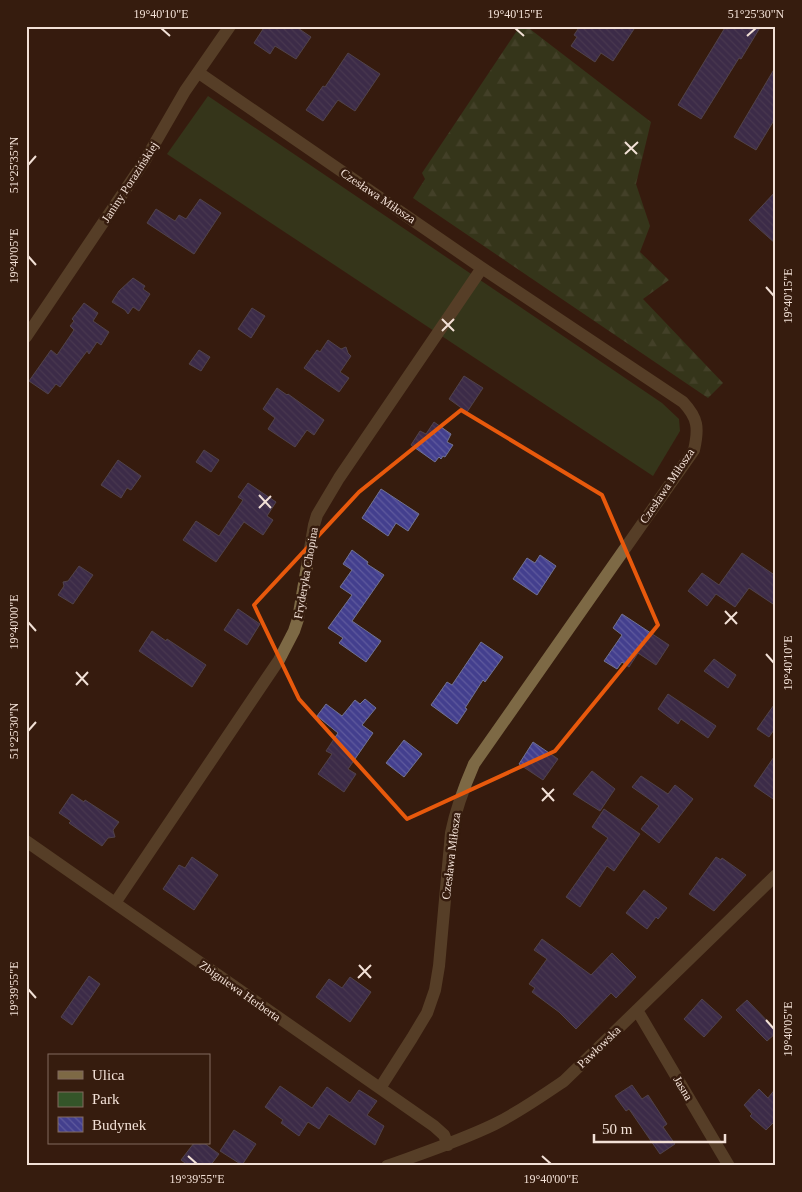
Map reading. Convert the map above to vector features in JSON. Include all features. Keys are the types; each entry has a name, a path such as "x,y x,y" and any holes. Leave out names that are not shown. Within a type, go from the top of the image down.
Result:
{"street":[{"name":"Janiny Porazińskiej","path":"26,337 144,162 185,92 230,26"},
{"name":"Czesława Miłosza","path":"198,73 482,268 682,402 691,410 696,421 694,450 474,764 460,796 451,833 439,966 435,990 427,1013 380,1088"},
{"name":"Fryderyka Chopina","path":"114,903 279,660 298,619 317,515 339,478 482,268"},
{"name":"Zbigniewa Herberta","path":"26,841 440,1131 448,1145"},
{"name":"Pawłowska","path":"386,1166 448,1145 496,1124 564,1081 776,875"},
{"name":"Jasna","path":"637,1010 729,1166"}],"highlighted area":[{"path":"461,410 602,495 658,625 555,751 407,819 299,699 254,605 359,492"}],"green space":[{"path":"520,26 526,26 651,122 636,184 650,226 640,252 669,280 643,299 723,383 708,398 413,198 425,179 422,173"},
{"path":"208,96 662,403 679,419 680,431 653,476 167,154"}],"building":[{"path":"265,26 295,26 311,37 296,59 275,46 270,54 254,43"},
{"path":"580,26 636,26 613,61 601,53 595,62 571,46 577,37 574,35"},
{"path":"726,26 761,26 701,119 678,105"},
{"path":"348,53 380,74 355,111 338,100 323,121 306,110 323,86 325,87"},
{"path":"776,66 776,117 756,150 734,137"},
{"path":"776,191 776,244 749,220"},
{"path":"200,199 221,213 194,254 147,223 156,209 175,221 179,215 186,219"},
{"path":"133,278 145,286 143,289 150,294 139,311 133,307 128,314 112,302 119,291"},
{"path":"84,303 98,313 93,321 109,332 101,345 97,342 89,354 87,351 60,387 56,384 48,394 29,381 51,350 57,355 74,330 70,326 74,321 72,319"},
{"path":"252,308 265,316 251,338 238,329"},
{"path":"328,340 341,349 346,347 351,356 340,372 349,378 339,392 304,368 317,350 320,352"},
{"path":"199,350 210,357 201,371 189,364"},
{"path":"464,376 483,388 467,412 449,399"},
{"path":"277,388 324,420 314,435 307,430 295,447 268,429 275,418 263,409"},
{"path":"434,422 451,434 447,442 453,445 445,457 443,456 441,459 439,457 435,462 411,445 420,431 426,434"},
{"path":"204,450 219,460 211,472 196,462"},
{"path":"118,460 141,476 131,490 127,488 121,498 101,485"},
{"path":"248,483 276,502 267,516 273,520 263,535 244,522 216,562 183,540 196,521 219,536 243,500 238,497"},
{"path":"381,489 419,514 408,531 396,523 388,536 362,518"},
{"path":"352,550 368,562 367,564 384,575 352,621 381,641 366,662 339,643 343,638 328,628 352,595 340,587 352,570 343,564"},
{"path":"742,553 776,576 776,606 749,588 735,607 716,594 707,606 688,591 702,573 719,585"},
{"path":"540,555 556,566 537,595 513,579 527,558 535,563"},
{"path":"79,566 93,575 73,604 58,595 64,586 63,582 68,581"},
{"path":"238,609 260,624 247,645 224,630"},
{"path":"622,614 669,645 656,665 638,653 629,667 622,662 617,669 604,661 622,635 613,628"},
{"path":"152,631 206,665 192,687 139,651"},
{"path":"481,642 503,657 485,682 483,680 457,724 431,705 447,682 452,685"},
{"path":"714,659 736,675 728,688 704,671"},
{"path":"668,694 716,726 708,738 681,719 678,724 658,709"},
{"path":"365,699 376,708 362,725 373,733 348,769 356,774 344,792 318,774 332,754 326,751 338,733 317,716 326,704 342,716 355,700 360,704"},
{"path":"776,702 776,727 769,737 757,729"},
{"path":"404,740 422,754 404,777 386,763"},
{"path":"533,742 558,759 543,780 519,764"},
{"path":"776,754 776,801 754,786"},
{"path":"592,771 615,789 600,811 573,794"},
{"path":"641,776 668,794 675,785 693,799 659,843 641,829 659,806 632,787"},
{"path":"72,794 119,822 113,830 115,837 108,838 102,846 69,823 71,821 59,813"},
{"path":"604,809 640,834 614,871 607,866 580,907 566,897 608,838 592,827"},
{"path":"192,857 218,875 194,910 163,889 179,865 185,868"},
{"path":"716,857 721,860 722,858 746,875 714,911 689,894"},
{"path":"644,890 667,908 658,919 656,917 647,929 626,913"},
{"path":"542,939 591,975 612,953 636,977 616,998 611,993 576,1029 559,1012 532,992 535,988 529,984 547,959 534,950"},
{"path":"89,976 100,984 72,1025 61,1017"},
{"path":"350,977 371,992 350,1022 316,997 329,979 342,988"},
{"path":"702,999 722,1017 704,1037 684,1019"},
{"path":"747,1000 776,1030 776,1033 767,1041 736,1010"},
{"path":"632,1085 642,1099 648,1095 667,1124 663,1127 675,1144 660,1154 629,1109 626,1111 615,1096"},
{"path":"280,1086 312,1108 327,1087 350,1103 359,1090 377,1101 367,1115 384,1126 375,1145 329,1114 319,1129 308,1122 299,1136 281,1123 283,1120 265,1107"},
{"path":"776,1088 776,1120 766,1130 750,1116 752,1114 744,1105 759,1089 768,1098"},
{"path":"234,1130 256,1144 242,1165 220,1151"},
{"path":"193,1144 205,1144 219,1154 210,1166 189,1166 181,1160"}]}
